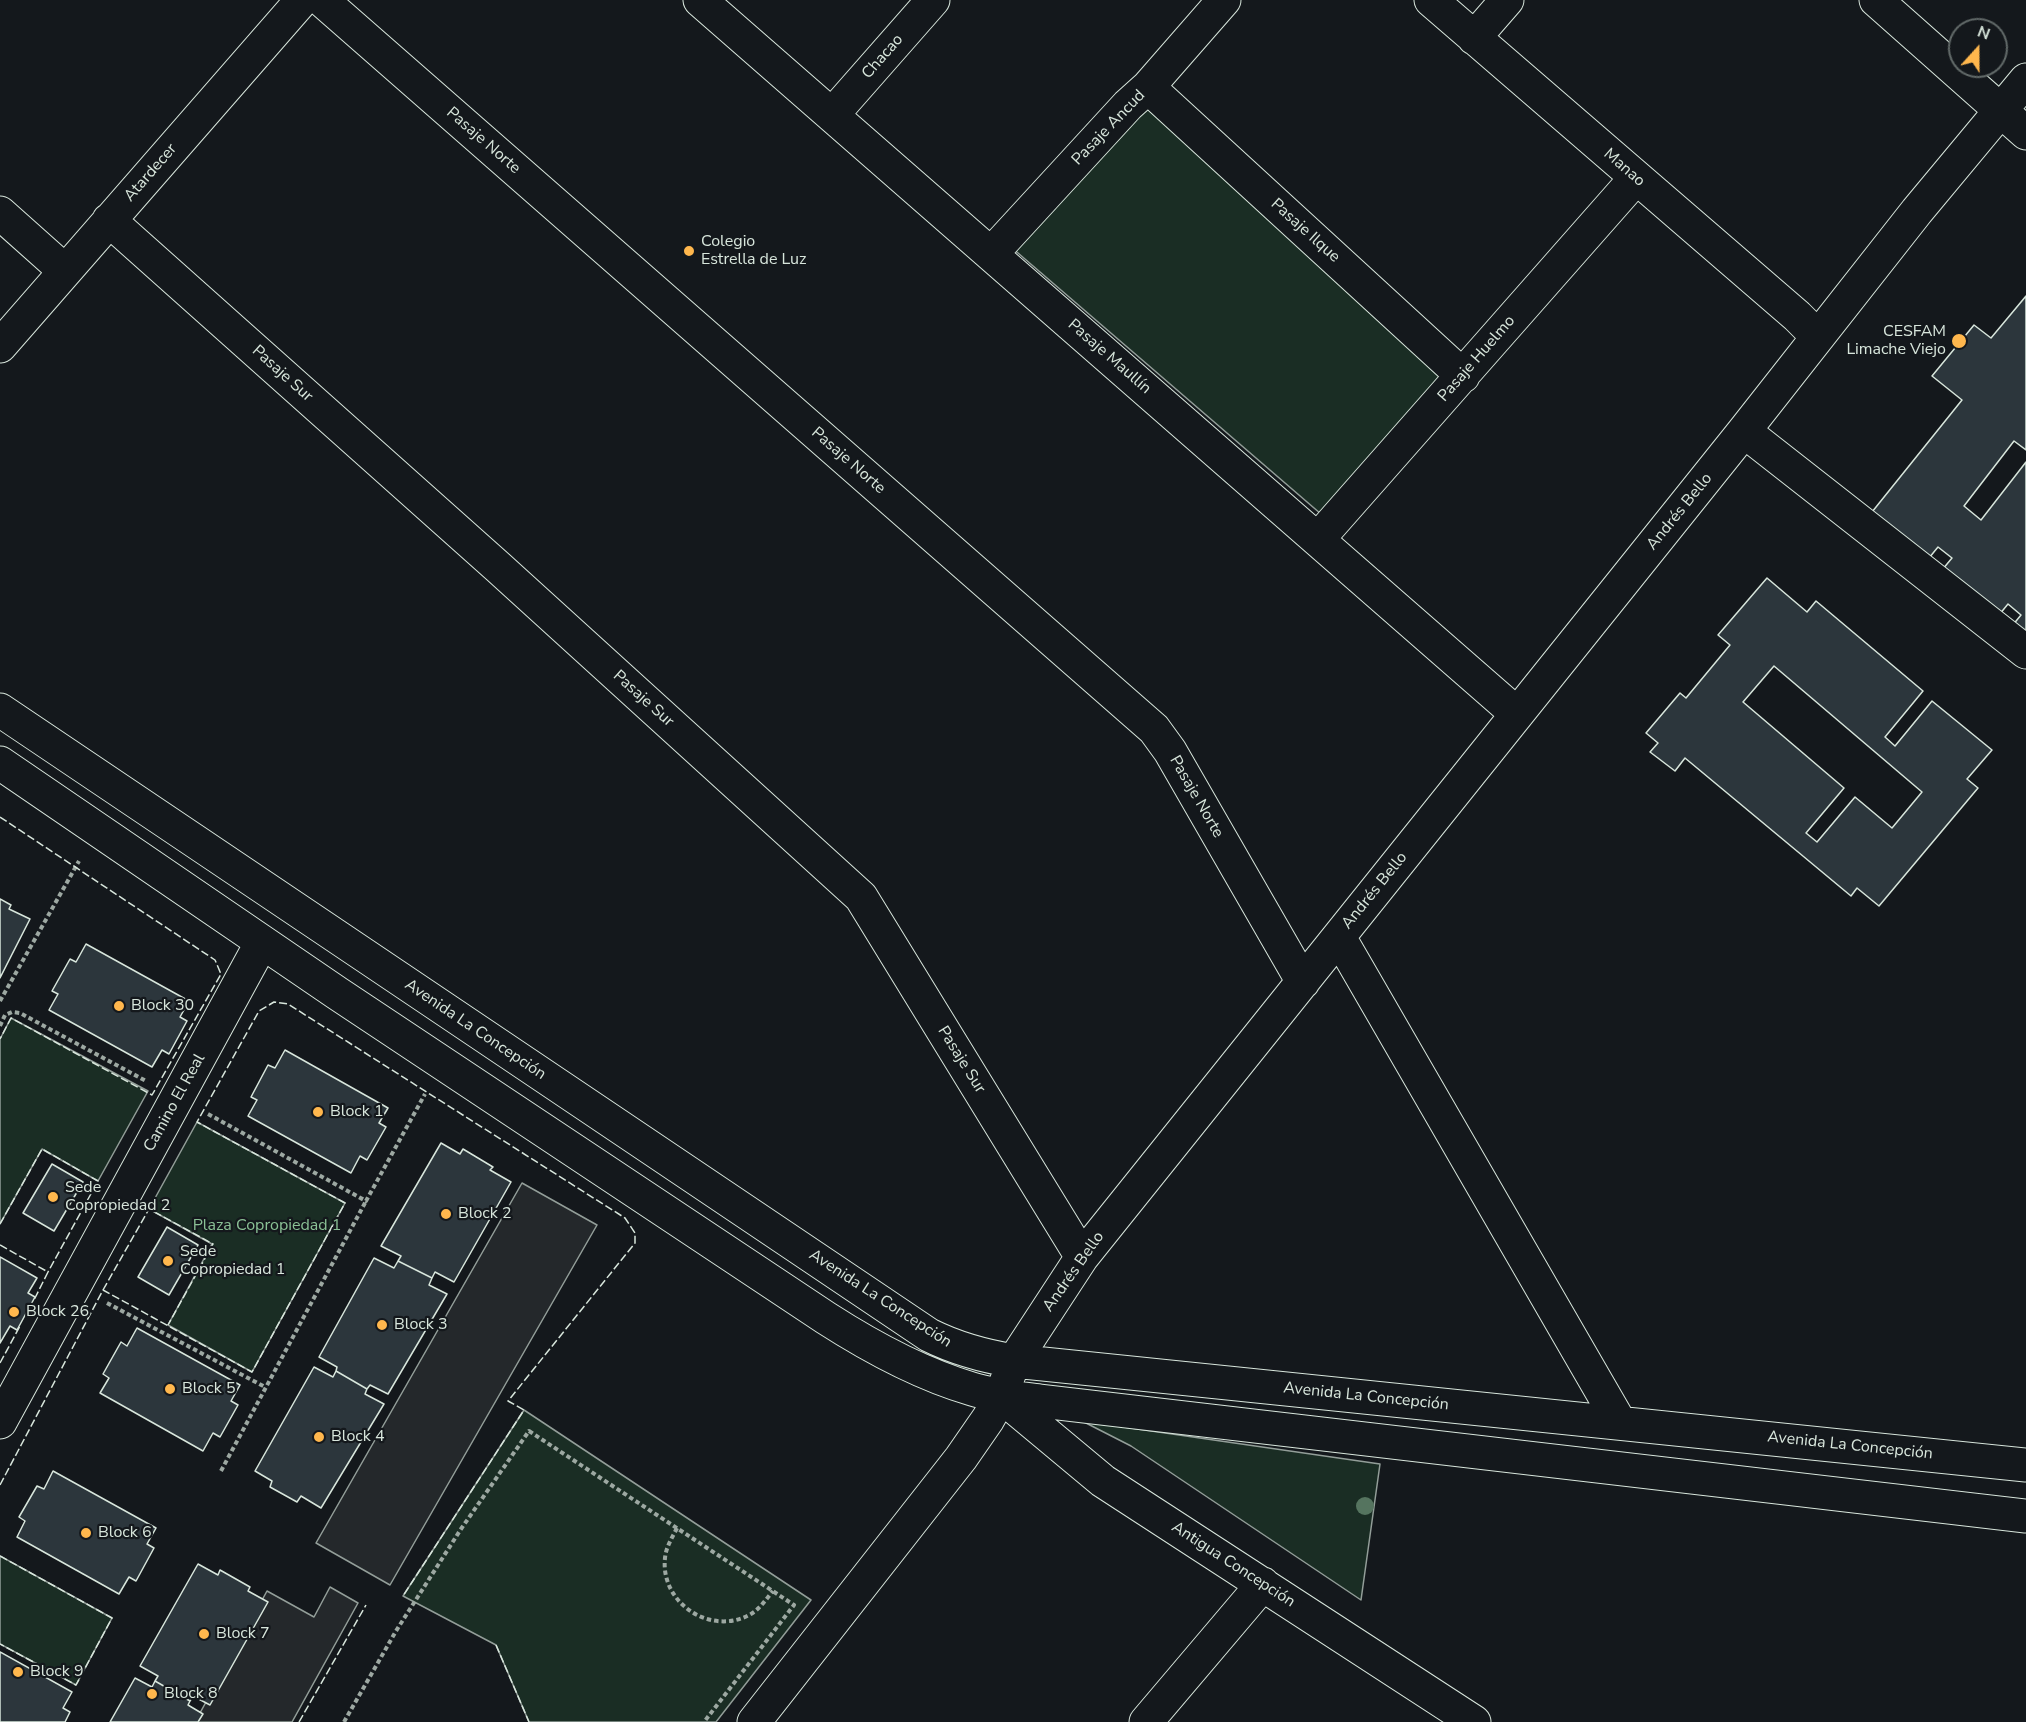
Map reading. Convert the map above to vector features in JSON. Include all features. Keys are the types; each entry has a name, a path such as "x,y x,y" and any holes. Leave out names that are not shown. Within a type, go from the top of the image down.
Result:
{"street":[{"name":"Atardecer","path":"0,346 302,0"},
{"name":"Pasaje Norte","path":"322,0 1154,729 1170,752 1303,982"},
{"name":"Pasaje Maullín","path":"700,0 1517,714"},
{"name":"Chacao","path":"832,115 933,0"},
{"name":"Pasaje Ancud","path":"992,254 1120,113 1148,87 1224,0"},
{"name":"Manao","path":"1431,0 1797,316 1818,337"},
{"path":"1474,38 1508,0"},
{"path":"1876,0 2026,133"},
{"name":"Andrés Bello","path":"754,1722 961,1458 1001,1396 1014,1361 1082,1257 1744,432 1917,211 2026,80"},
{"name":"Pasaje Ilque","path":"1148,87 1463,376"},
{"name":"Pasaje Huelmo","path":"1318,539 1636,178"},
{"path":"0,213 65,271"},
{"name":"Pasaje Sur","path":"109,220 498,567 861,897 1082,1257"},
{"path":"1744,432 2026,652"},
{"name":"Avenida La Concepción","path":"0,710 929,1335 953,1347 1014,1361 2026,1465"},
{"name":"Avenida La Concepción","path":"0,763 262,942 863,1342 945,1379 1001,1396 2026,1516"},
{"path":"1339,937 1620,1423"},
{"name":"Camino El Real","path":"0,1422 262,942"},
{"name":"Antigua Concepción","path":"1001,1396 1103,1481 1474,1722"},
{"path":"1146,1722 1263,1584"}],"path":[{"path":"0,1001 75,867"},
{"path":"0,1026 6,1015 12,1012 20,1013 147,1082"},
{"path":"220,1471 427,1092"},
{"path":"203,1111 366,1200"},
{"path":"99,1298 266,1387"},
{"path":"344,1722 396,1631 455,1538 529,1431 794,1605 704,1722"},
{"path":"678,1528 669,1541 665,1557 665,1572 669,1587 677,1600 689,1611 703,1619 719,1622 736,1620 750,1614 763,1604 773,1591"}],"green space":[{"path":"1142,104 1444,375 1321,514 1011,247"},
{"path":"11,1018 148,1091 98,1181 42,1149 0,1224 0,1039"},
{"name":"Plaza Copropiedad 1","path":"197,1122 345,1203 252,1372 168,1325 212,1244 149,1209"},
{"path":"524,1410 811,1600 716,1722 529,1722 496,1645 403,1596"},
{"path":"1082,1421 1380,1464 1361,1600 1131,1446"},
{"path":"0,1556 112,1618 76,1685 0,1644"}],"shaded area":[{"path":"522,1183 597,1225 390,1585 316,1543"},
{"path":"330,1587 358,1603 292,1722 195,1722 267,1591 314,1617"}],"building":[{"path":"2026,296 2026,450 2014,441 1964,506 1981,520 2026,462 2026,638 2012,626 2021,615 2008,604 1999,615 1942,570 1952,558 1938,547 1929,558 1872,512 1962,400 1932,376 1974,325 1991,338"},
{"path":"1767,578 1807,612 1816,601 1923,691 1885,737 1895,746 1932,701 1992,750 1967,779 1978,788 1879,906 1857,888 1851,896 1685,758 1675,771 1650,752 1658,743 1646,733 1680,693 1686,698 1730,645 1718,635","holes":["1774,666 1922,792 1892,828 1855,797 1817,842 1806,833 1844,788 1743,702"]},
{"path":"0,899 11,905 9,909 30,919 0,978"},
{"name":"Block 30","path":"86,944 189,1001 180,1017 187,1021 169,1054 162,1050 152,1067 49,1010 58,994 52,991 70,959 76,962"},
{"name":"Block 1","path":"285,1050 388,1108 379,1123 386,1127 367,1160 360,1156 351,1173 248,1116 257,1100 251,1097 268,1065 275,1068"},
{"name":"Block 2","path":"441,1143 460,1154 463,1149 493,1167 490,1170 511,1182 454,1282 435,1272 432,1278 398,1261 401,1256 381,1246"},
{"name":"Sede Copropiedad 2","path":"52,1164 83,1182 54,1231 23,1213"},
{"name":"Sede Copropiedad 1","path":"167,1227 198,1245 169,1295 138,1277"},
{"name":"Block 26","path":"0,1257 37,1278 28,1293 35,1297 17,1330 10,1326 0,1343"},
{"name":"Block 3","path":"374,1258 394,1268 398,1261 432,1278 429,1285 447,1294 388,1394 370,1385 367,1389 336,1371 337,1367 319,1357"},
{"name":"Block 5","path":"137,1328 240,1385 231,1401 238,1405 220,1437 213,1433 203,1451 100,1393 109,1378 103,1374 121,1342 127,1346"},
{"name":"Block 4","path":"314,1367 333,1377 336,1371 367,1389 365,1394 384,1404 321,1508 301,1496 297,1502 270,1487 272,1481 255,1471"},
{"name":"Block 6","path":"53,1471 156,1528 147,1544 154,1548 136,1581 129,1577 119,1594 17,1537 25,1521 19,1517 37,1486 44,1489"},
{"name":"Block 7","path":"198,1564 218,1575 220,1570 250,1587 248,1591 268,1602 210,1705 193,1696 190,1701 155,1681 158,1676 140,1666"},
{"name":"Block 9","path":"0,1652 72,1692 63,1708 70,1712 65,1722 0,1722"},
{"name":"Block 8","path":"135,1678 152,1687 155,1681 190,1701 188,1705 203,1714 198,1722 110,1722"}],"fence":[{"path":"0,817 215,960 221,974 152,1095 11,1018 0,1039"},
{"path":"0,1485 103,1290 252,1372 345,1203 197,1122 259,1011 274,1002 288,1004 625,1218 635,1233 635,1243 508,1401 524,1410 403,1596"},
{"path":"0,1224 42,1149 98,1181 48,1272"},
{"path":"103,1290 149,1209 213,1244 168,1325"},
{"path":"0,1245 48,1272 34,1300"},
{"path":"0,1363 20,1326"},
{"path":"0,1556 112,1618 76,1685 0,1644"},
{"path":"299,1722 366,1605"},
{"path":"496,1645 529,1722"}],"place":[{"name":"Colegio Estrella de Luz","path":"689,251"},
{"name":"CESFAM Limache Viejo","path":"1959,341"},
{"name":"Block 30","path":"119,1006"},
{"name":"Block 1","path":"318,1112"},
{"name":"Sede Copropiedad 2","path":"53,1197"},
{"name":"Block 2","path":"446,1214"},
{"name":"Sede Copropiedad 1","path":"168,1261"},
{"name":"Block 26","path":"14,1312"},
{"name":"Block 3","path":"382,1325"},
{"name":"Block 5","path":"170,1389"},
{"name":"Block 4","path":"319,1437"},
{"name":"Block 6","path":"86,1533"},
{"name":"Block 7","path":"204,1634"},
{"name":"Block 9","path":"18,1672"},
{"name":"Block 8","path":"152,1694"}]}
